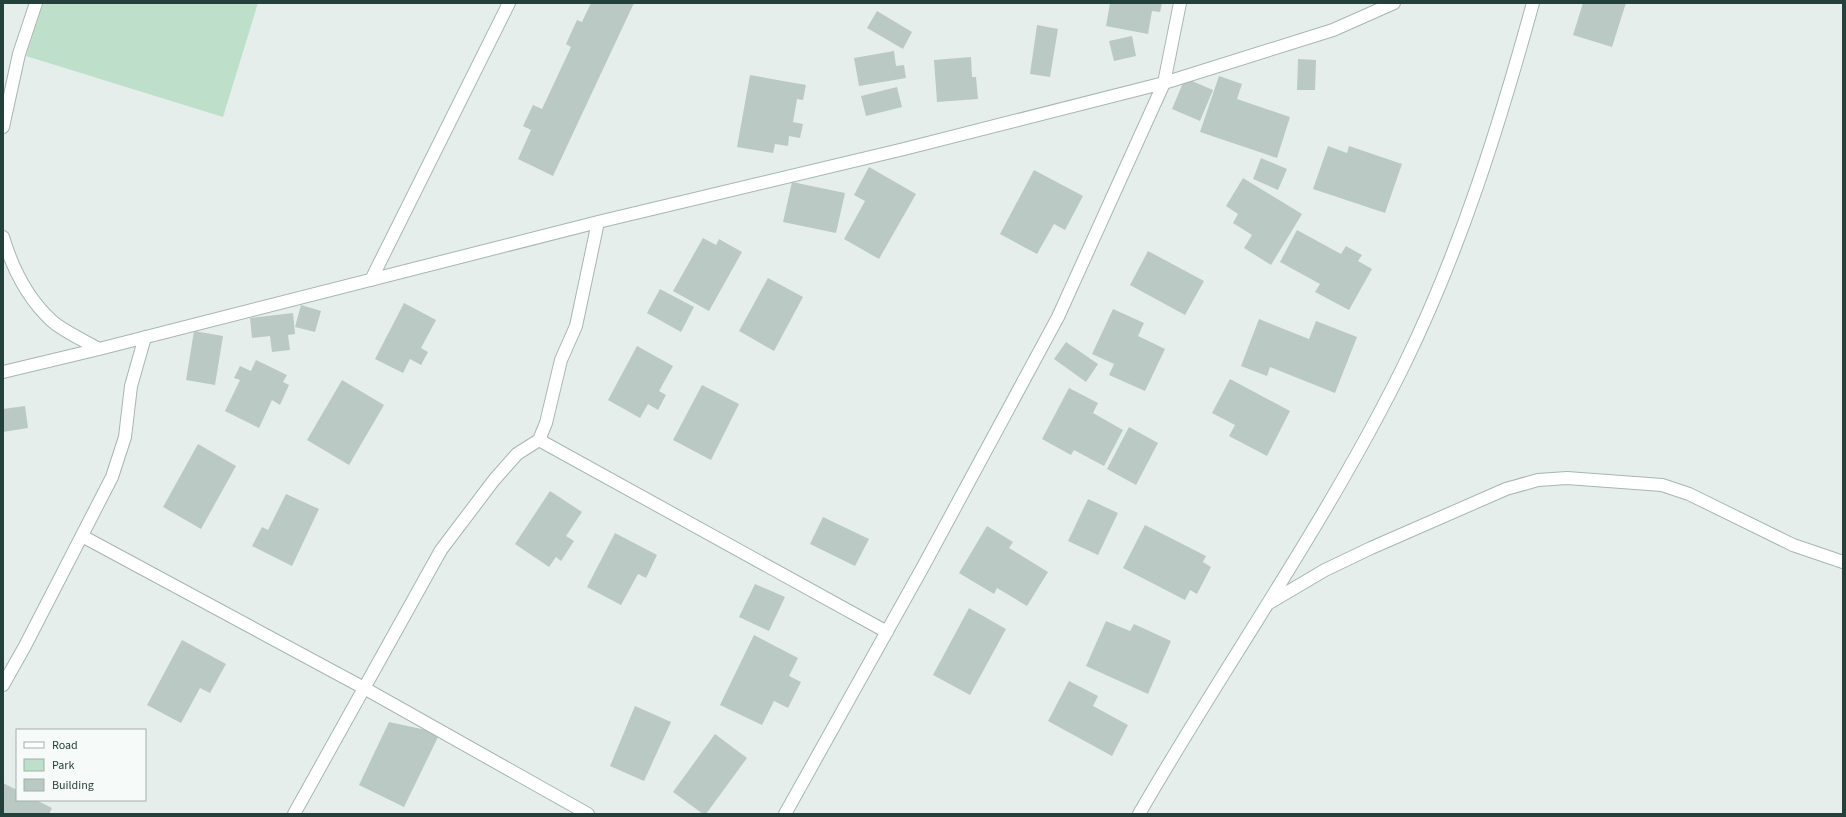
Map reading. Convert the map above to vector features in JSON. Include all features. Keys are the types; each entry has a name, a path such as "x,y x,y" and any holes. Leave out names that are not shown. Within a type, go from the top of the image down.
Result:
{"street":[{"path":"3,127 19,54 36,3"},
{"path":"371,280 509,3"},
{"path":"785,814 887,632 1058,317 1164,83 1180,3"},
{"path":"3,372 598,222 897,151 1164,83 1333,30 1394,3"},
{"path":"1139,814 1360,450 1405,362 1430,309 1460,235 1487,160 1533,3"},
{"path":"294,814 441,550 499,474 517,454 539,440 546,423 562,360 576,326 598,222"},
{"path":"3,237 7,251 26,291 52,321 99,349"},
{"path":"3,685 25,646 112,477 123,443 131,386 145,337"},
{"path":"539,440 887,632"},
{"path":"1266,605 1325,570 1371,548 1506,489 1538,480 1567,478 1662,485 1689,494 1793,545 1843,562"},
{"path":"82,536 364,688 588,814"}],"green space":[{"path":"43,3 258,3 223,117 26,56"}],"building":[{"path":"591,3 634,3 553,176 518,159 531,130 523,126 533,105 542,109 571,47 566,44 577,20 582,22"},
{"path":"1110,3 1162,3 1160,12 1152,11 1148,34 1106,26"},
{"path":"1583,3 1626,3 1612,47 1573,35"},
{"path":"877,11 912,32 903,49 867,28"},
{"path":"1037,25 1058,29 1050,77 1030,74"},
{"path":"1132,36 1136,56 1114,61 1109,41"},
{"path":"894,51 896,66 904,65 906,78 859,86 854,58"},
{"path":"971,57 972,77 976,77 978,99 937,102 934,60"},
{"path":"1298,59 1316,60 1315,90 1297,90"},
{"path":"750,75 806,85 803,100 797,99 793,122 803,124 800,138 789,136 788,146 775,144 773,153 737,147"},
{"path":"1219,76 1242,84 1237,99 1290,117 1277,158 1200,132"},
{"path":"1185,78 1213,90 1200,121 1172,109"},
{"path":"897,87 902,107 866,116 861,96"},
{"path":"1328,146 1347,153 1349,146 1402,164 1385,213 1313,189"},
{"path":"1261,158 1287,169 1278,190 1253,179"},
{"path":"869,167 916,194 879,259 844,239 865,201 854,195"},
{"path":"1034,170 1083,196 1065,230 1054,224 1037,254 1000,234"},
{"path":"1243,178 1302,214 1271,265 1244,248 1252,235 1233,223 1238,214 1226,206"},
{"path":"792,182 845,193 836,233 783,222"},
{"path":"1297,230 1341,254 1346,246 1362,255 1358,261 1372,269 1349,310 1315,292 1320,284 1280,262"},
{"path":"703,238 716,245 719,239 742,252 709,311 673,291"},
{"path":"1148,251 1204,281 1185,315 1130,285"},
{"path":"768,278 803,297 774,351 739,331"},
{"path":"660,289 694,307 681,332 647,313"},
{"path":"404,303 436,320 421,348 428,352 421,365 410,359 403,373 375,359"},
{"path":"301,305 321,311 315,332 295,327"},
{"path":"1113,309 1144,323 1138,336 1165,349 1145,391 1109,375 1114,364 1092,354"},
{"path":"293,313 295,334 288,335 290,350 272,352 270,336 252,338 250,318"},
{"path":"1259,319 1309,339 1316,321 1357,337 1335,393 1270,367 1267,376 1241,366"},
{"path":"194,331 223,336 215,385 186,380"},
{"path":"1066,342 1098,364 1086,382 1054,359"},
{"path":"637,346 673,366 659,391 666,395 658,410 648,404 640,418 608,400"},
{"path":"256,360 287,375 283,382 289,385 280,405 272,400 259,428 225,411 240,380 234,378 240,366 251,371"},
{"path":"1230,379 1290,411 1267,456 1229,436 1235,425 1212,413"},
{"path":"342,380 384,405 349,465 307,440"},
{"path":"702,385 739,404 711,460 673,440"},
{"path":"1069,388 1098,403 1093,413 1123,430 1104,466 1074,450 1071,455 1042,439"},
{"path":"25,406 28,428 3,432 3,409"},
{"path":"1129,427 1158,443 1136,485 1107,469"},
{"path":"198,444 236,466 201,529 163,507"},
{"path":"550,491 582,512 566,536 574,541 561,561 556,557 549,567 515,544"},
{"path":"286,494 319,509 292,566 252,546 262,527 268,530"},
{"path":"1088,499 1118,513 1098,555 1068,541"},
{"path":"823,517 869,539 855,566 810,544"},
{"path":"1145,525 1206,556 1203,562 1211,567 1197,594 1190,590 1185,600 1123,568"},
{"path":"987,526 1013,542 1009,548 1048,572 1027,606 997,588 994,594 959,573"},
{"path":"615,533 657,555 646,578 638,574 621,605 587,587"},
{"path":"755,584 785,597 769,631 739,617"},
{"path":"969,608 1006,629 970,695 933,675"},
{"path":"1106,621 1130,631 1134,624 1171,641 1148,694 1086,666"},
{"path":"754,635 798,658 789,676 801,682 788,708 774,701 762,725 720,705"},
{"path":"182,640 226,664 210,693 200,688 181,723 147,705"},
{"path":"1069,681 1098,696 1093,706 1128,725 1112,756 1048,721"},
{"path":"635,706 671,722 644,781 610,766"},
{"path":"389,722 440,733 404,807 359,785"},
{"path":"715,734 747,758 706,814 703,814 673,792"},
{"path":"3,783 16,790 16,801 38,801 52,808 49,814 3,814"}]}
